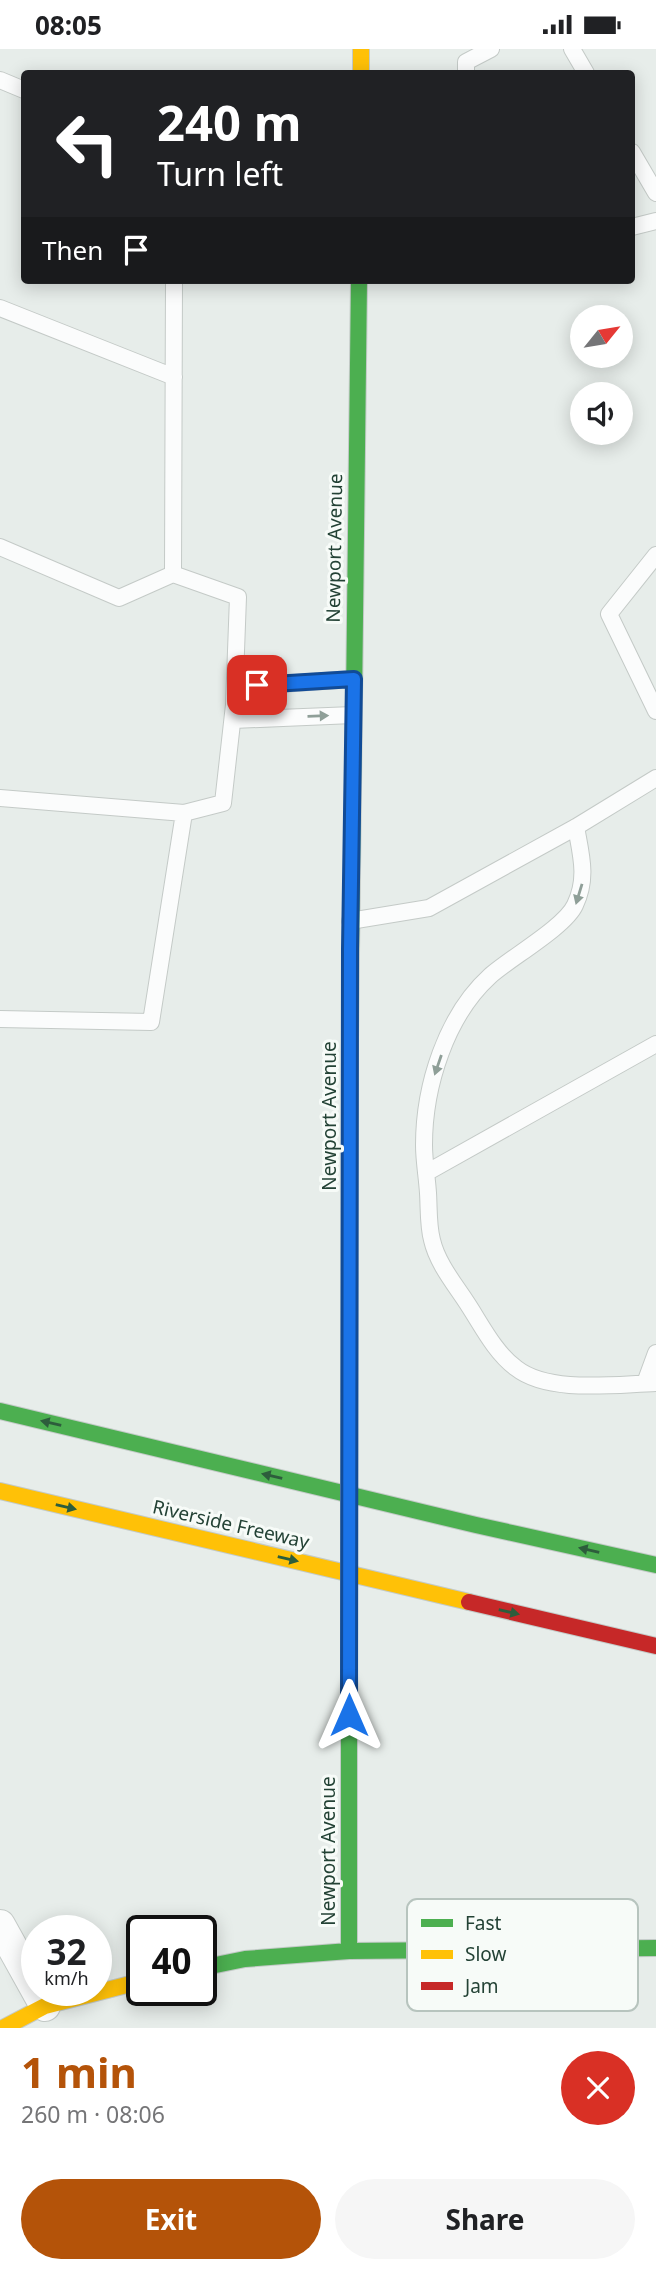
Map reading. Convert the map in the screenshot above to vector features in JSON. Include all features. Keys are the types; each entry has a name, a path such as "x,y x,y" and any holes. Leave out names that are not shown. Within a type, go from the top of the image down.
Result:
{"main road":[{"path":"361,49 361,70"},
{"name":"Newport Avenue","path":"349,1951 350,921 359,284"},
{"path":"0,1411 476,1525 656,1565"},
{"name":"Riverside Freeway","path":"0,1492 656,1646"},
{"path":"638,1948 656,1948"},
{"path":"217,1965 245,1959 349,1951 407,1950"},
{"path":"3,2028 45,2006"}],"street":[{"path":"0,1924 21,1962"}],"lane":[{"path":"466,70 466,62 491,49"},
{"path":"572,49 584,70"},
{"path":"0,80 21,89"},
{"path":"635,157 656,193"},
{"path":"635,226 656,221"},
{"path":"173,574 174,284"},
{"path":"0,308 174,377"},
{"path":"0,547 119,598 173,574 238,597 233,720 223,803 184,813 0,798"},
{"path":"656,555 609,614 656,711"},
{"path":"235,687 354,679"},
{"path":"233,720 353,715"},
{"path":"350,921 429,908 576,827 656,778"},
{"path":"0,1019 151,1022 184,813"},
{"path":"576,827 584,872 581,891 574,908 551,930 490,977 468,1001 450,1031 429,1092 424,1144 432,1241 443,1268 502,1355 516,1369 536,1379 578,1385 650,1383 656,1353"},
{"path":"426,1173 656,1044"}],"traffic: fast":[{"path":"350,1038 359,284"},
{"path":"0,1411 476,1525 656,1565"},
{"path":"349,1412 349,1660"},
{"path":"349,1660 349,1951"},
{"path":"638,1948 656,1948"},
{"path":"217,1965 245,1959 349,1951 407,1950"}],"traffic: slow":[{"path":"361,49 361,70"},
{"path":"0,1491 469,1602"},
{"path":"3,2028 45,2006 126,1985"}],"traffic: jam":[{"path":"349,1412 350,1038"},
{"path":"469,1602 656,1646"}],"route":[{"path":"257,685 354,679 350,949 349,1715"}]}
